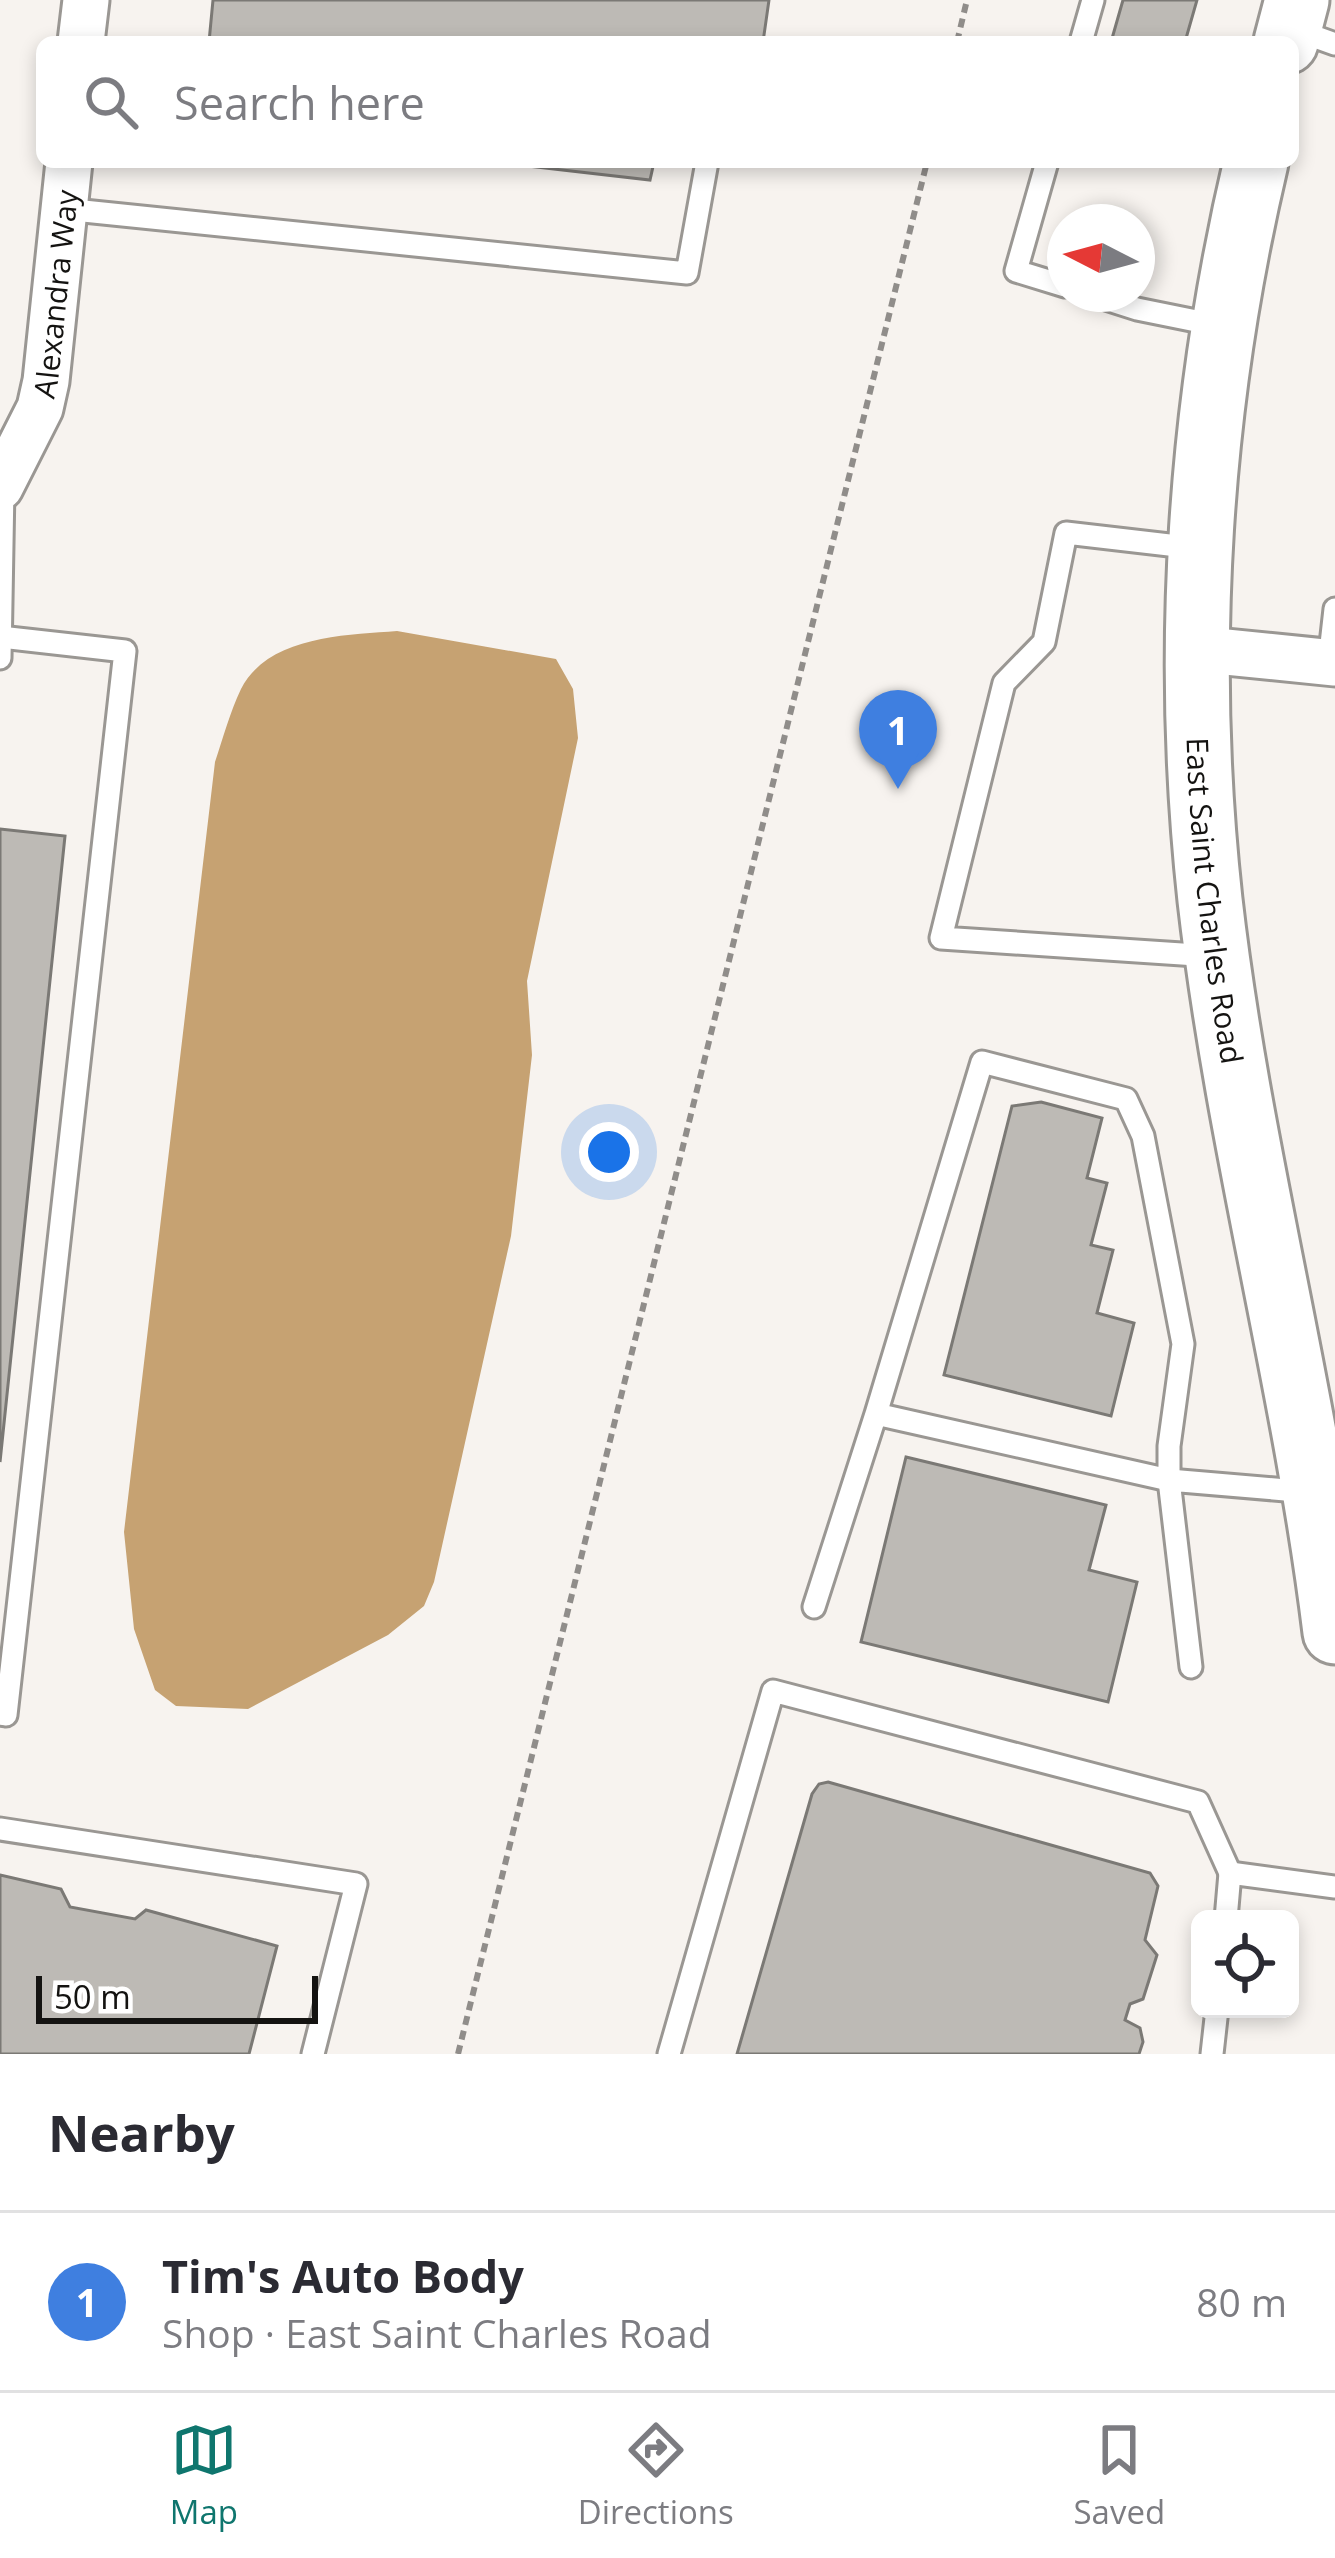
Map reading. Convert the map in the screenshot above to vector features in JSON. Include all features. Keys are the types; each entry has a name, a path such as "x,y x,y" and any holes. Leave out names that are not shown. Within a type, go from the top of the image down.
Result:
{"street":[{"path":"82,36 86,0"},
{"name":"Alexandra Way","path":"2,487 40,408 46,381 68,168"},
{"name":"East Saint Charles Road","path":"1255,168 1223,326 1200,548 1196,649 1205,841 1245,1122 1315,1493 1335,1632"},
{"path":"1196,649 1332,662"}],"lane":[{"path":"1084,36 1094,0"},
{"path":"64,209 687,273 706,168"},
{"path":"1045,168 1016,271 1047,280"},
{"path":"1152,312 1223,326"},
{"path":"0,1714 6,1714 125,651 1,644 2,487"},
{"path":"1200,548 1066,532 1044,642 1004,683 941,938 1219,956"},
{"path":"1332,662 1335,609"},
{"path":"814,1607 982,1062 1126,1100 1143,1136 1183,1344 1168,1480 1191,1667"},
{"path":"876,1414 1168,1480 1315,1493"},
{"path":"669,2054 773,1691 1198,1802 1230,1873 1227,1910"},
{"path":"0,1829 356,1884 313,2054"},
{"path":"1230,1873 1335,1887"},
{"path":"1212,2054 1216,2018"}],"path":[{"path":"958,36 967,0"},
{"path":"458,2054 926,168"}],"shaded area":[{"path":"397,631 556,659 573,689 578,738 527,981 532,1055 511,1236 434,1582 424,1606 388,1635 248,1709 176,1706 155,1690 134,1629 124,1532 215,762 241,689 269,658 310,642"}],"building":[{"path":"213,0 769,0 764,36 210,36"},
{"path":"1123,0 1197,0 1187,36 1113,36"},
{"path":"545,168 653,168 650,180"},
{"path":"0,829 65,836 0,1462"},
{"path":"1041,1102 1102,1118 1087,1178 1107,1183 1091,1245 1113,1250 1097,1313 1134,1323 1111,1416 944,1375 1012,1106"},
{"path":"906,1457 1106,1505 1089,1570 1137,1582 1108,1702 861,1642"},
{"path":"828,1782 1150,1873 1158,1886 1145,1940 1157,1955 1143,1999 1130,2004 1125,2020 1140,2028 1139,2054 737,2054 812,1794 819,1784"},
{"path":"0,1875 61,1889 70,1907 135,1919 146,1910 277,1946 249,2054 0,2054"}],"place":[{"name":"Tim's Auto Body","path":"898,789"}]}
